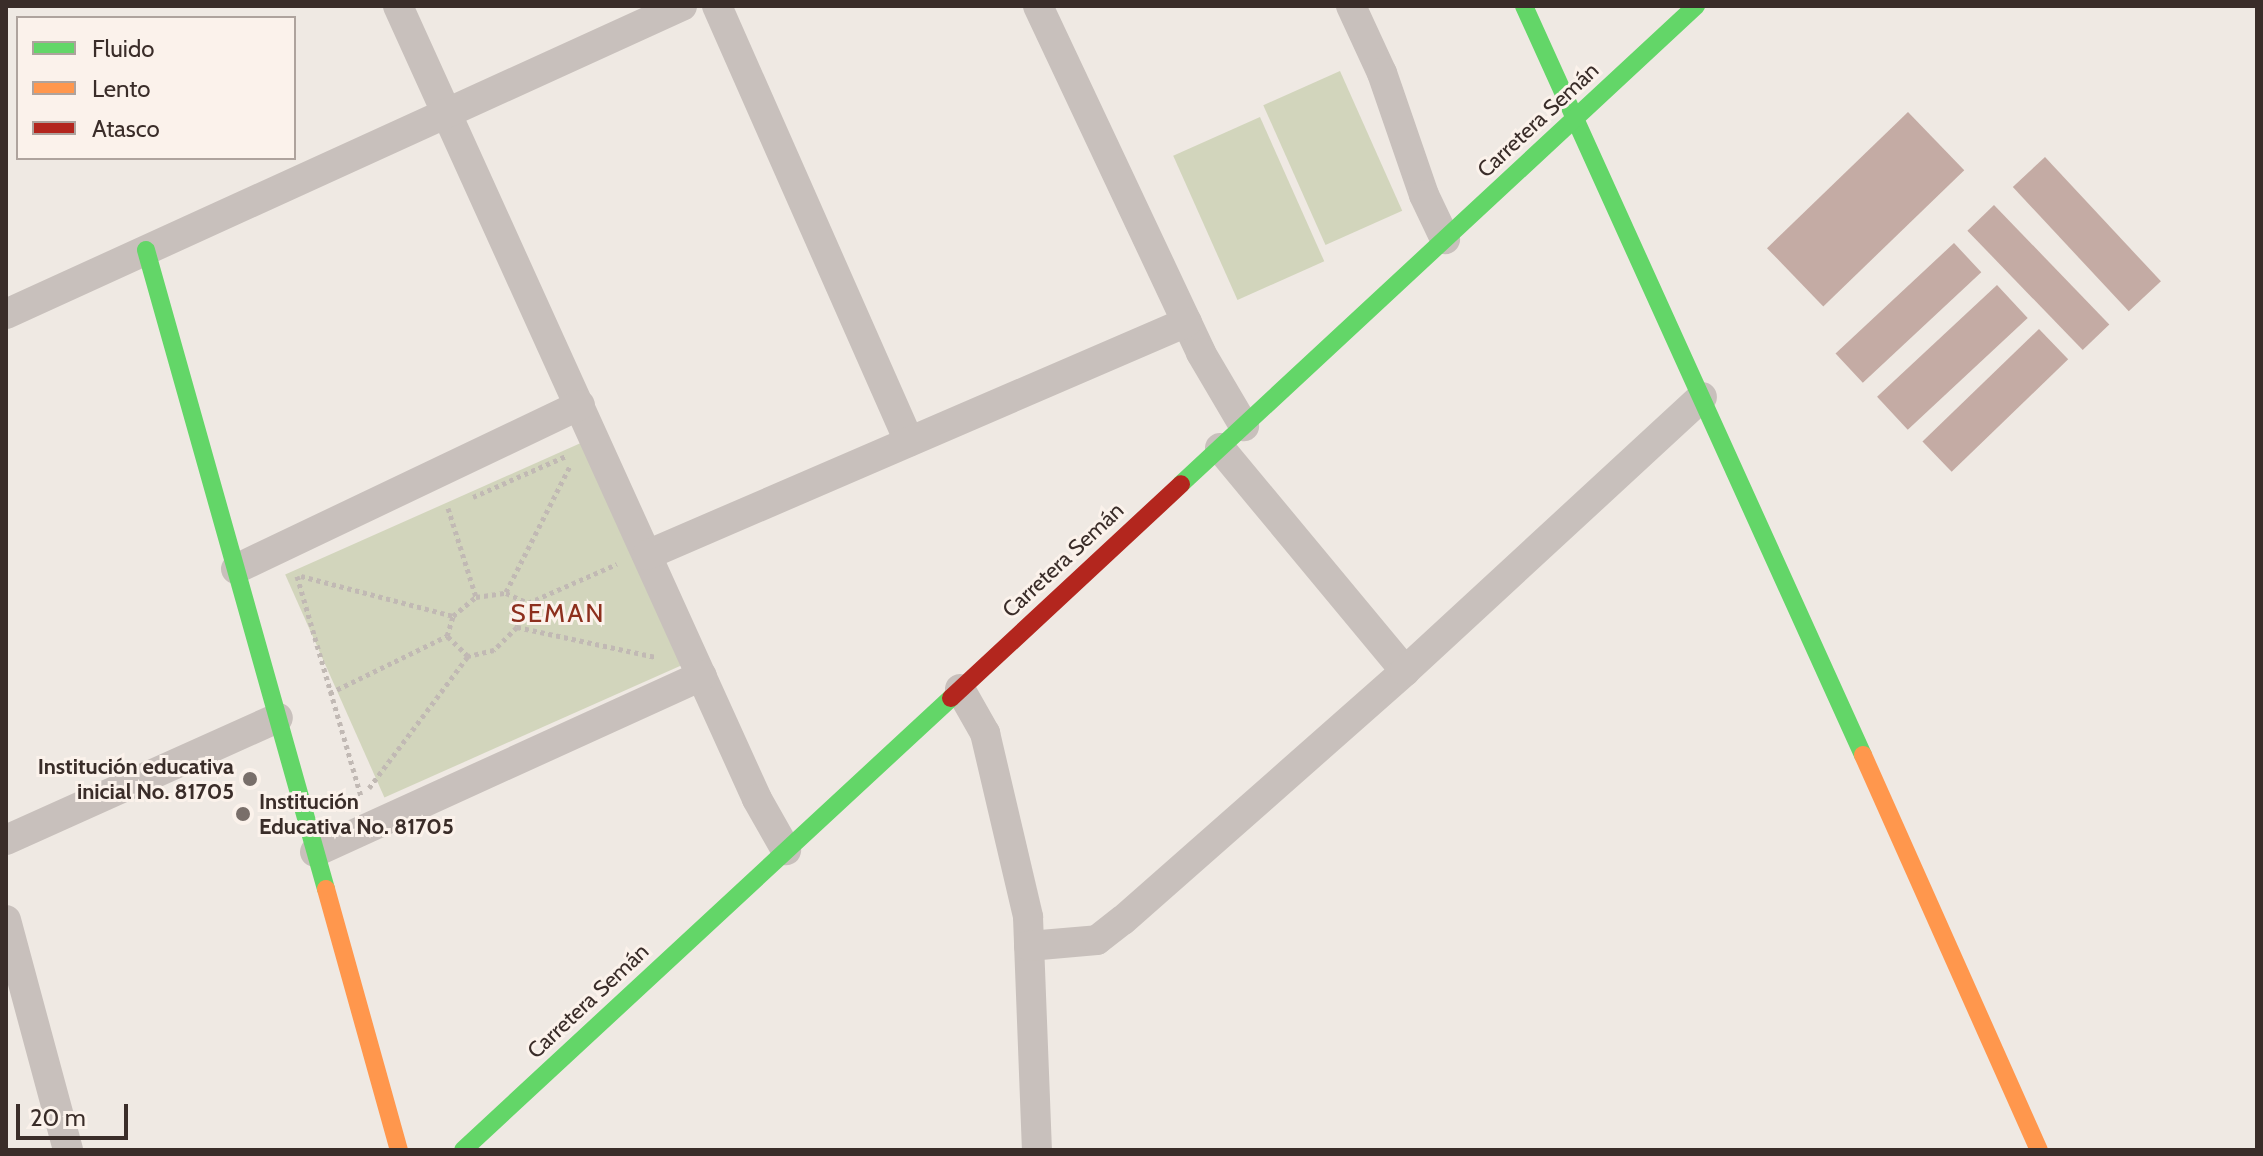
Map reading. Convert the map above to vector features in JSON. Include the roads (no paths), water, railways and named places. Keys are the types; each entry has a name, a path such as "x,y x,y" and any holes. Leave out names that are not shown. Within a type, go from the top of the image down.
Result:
{"street":[{"path":"398,6 580,405 636,558 702,676 757,799 786,850"},
{"path":"6,314 682,6"},
{"path":"717,6 909,442"},
{"path":"1038,6 1187,322 1244,426"},
{"path":"1351,6 1382,73 1424,195 1445,239"},
{"path":"1524,6 1573,120 1587,139 2039,1150"},
{"name":"Carretera Semán","path":"463,1150 1696,6"},
{"path":"146,250 399,1150"},
{"path":"636,558 1187,322"},
{"path":"1029,946 1097,940 1405,671 1702,397"},
{"path":"236,569 580,405"},
{"path":"1220,448 1405,671"},
{"path":"315,852 702,676"},
{"path":"960,689 985,733 1028,917 1037,1150"},
{"path":"6,840 278,718"},
{"path":"6,920 68,1150"}],"place":[{"name":"Institución educativa inicial No. 81705","path":"250,779"},
{"name":"Institución Educativa No. 81705","path":"243,814"}],"district":[{"name":"SEMAN","path":"558,614"}]}
